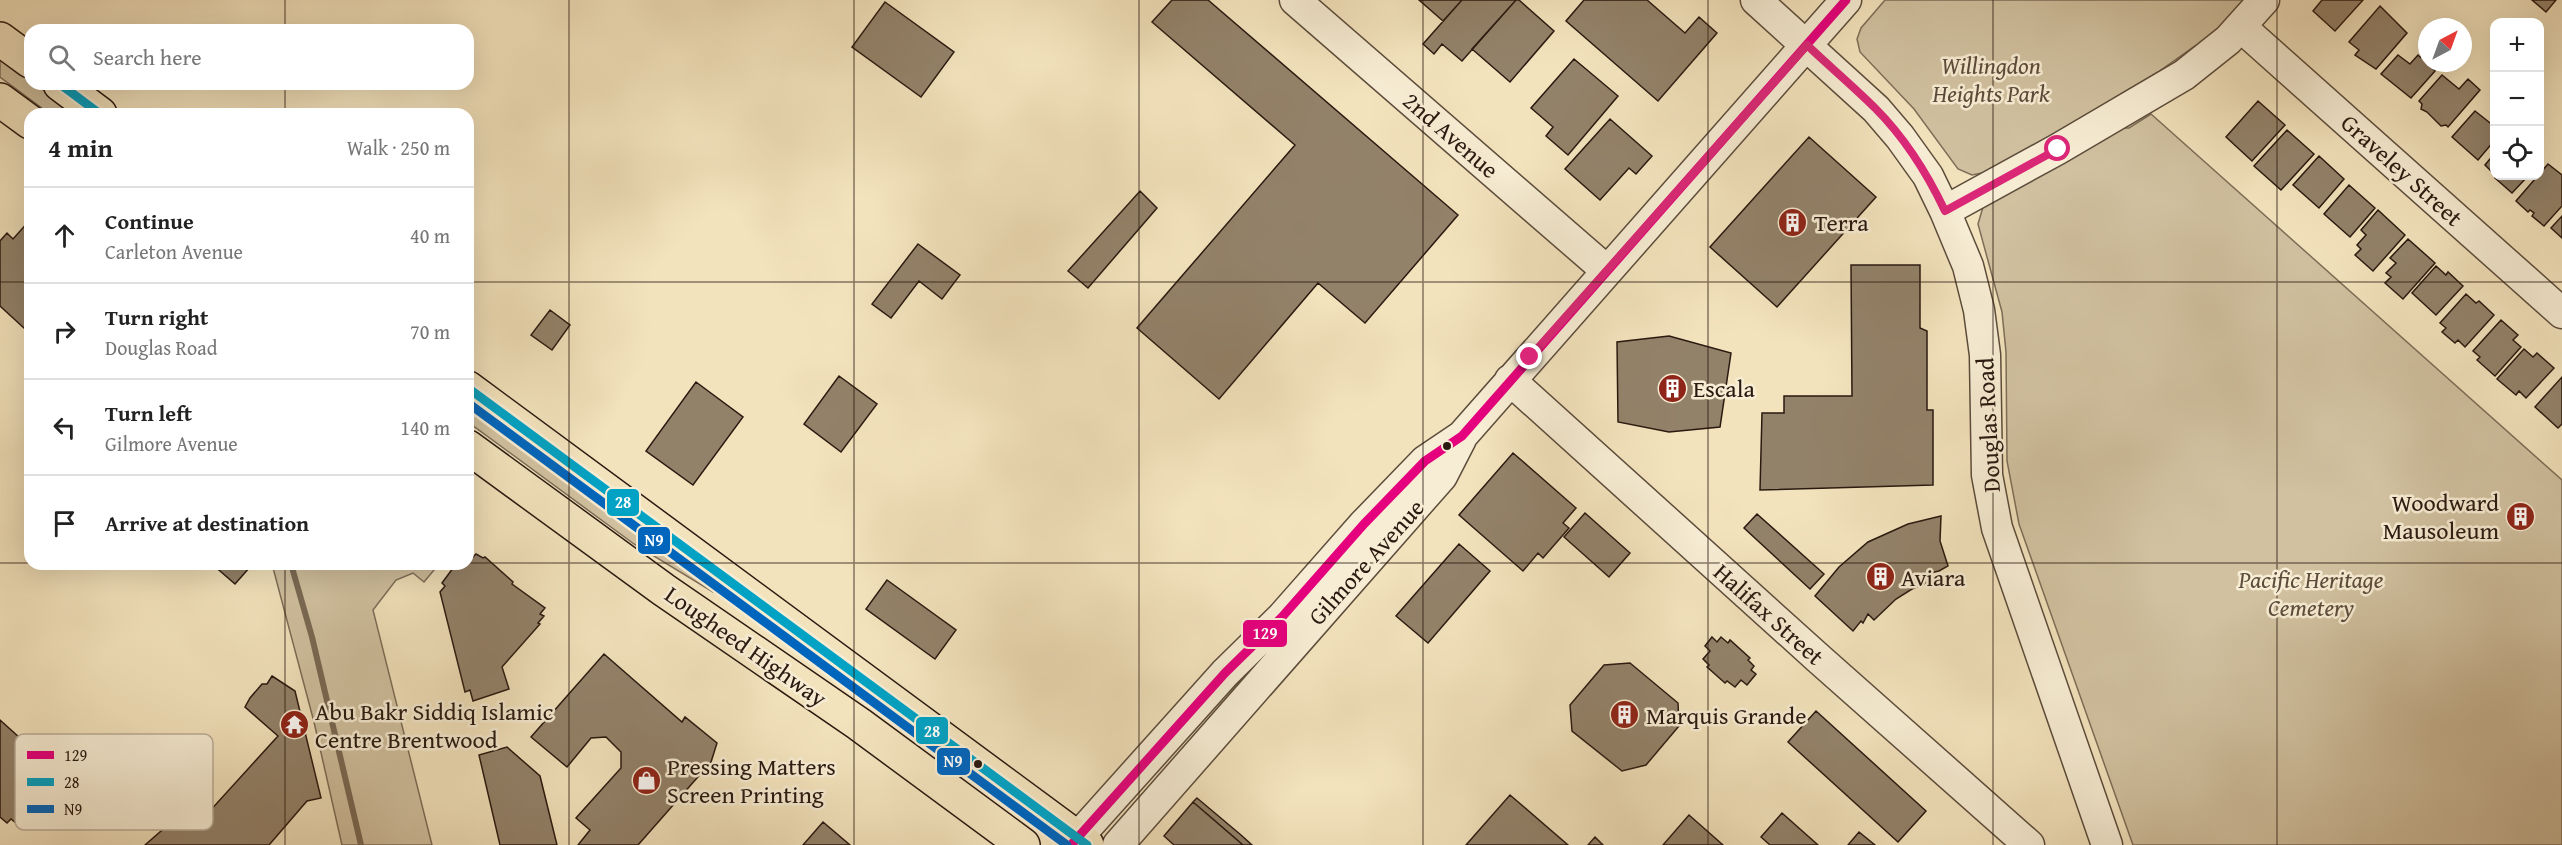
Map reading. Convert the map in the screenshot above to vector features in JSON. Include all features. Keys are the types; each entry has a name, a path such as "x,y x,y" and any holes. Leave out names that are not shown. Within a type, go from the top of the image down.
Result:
{"main road":[{"path":"0,39 24,57"},
{"path":"68,90 92,108"},
{"path":"0,100 24,118"},
{"name":"Lougheed Highway","path":"474,392 1078,843"},
{"name":"Lougheed Highway","path":"474,451 664,590 859,724 1023,845"}],"street":[{"name":"2nd Avenue","path":"1295,0 1606,270"},
{"name":"Douglas Road","path":"1756,0 1876,109 1900,137 1928,176 1968,266 1979,310 1984,355 1987,475 1997,528 2107,845"},
{"name":"Gilmore Avenue","path":"1118,845 1442,476 1462,436 1510,380 1846,0"},
{"path":"1945,211 2159,91 2202,63 2241,27 2264,0"},
{"name":"Graveley Street","path":"2241,27 2562,313"},
{"name":"Halifax Street","path":"1510,380 2029,845"},
{"name":"Gilmore Avenue","path":"1078,843 1225,673 1282,617 1364,524 1425,461 1462,436"}],"green space":[{"name":"Willingdon Heights Park","path":"1885,0 2249,0 2205,44 2195,46 2158,72 2114,98 2108,106 1987,172 1972,175 1958,169 1914,109 1860,52 1857,39 1861,28"},
{"path":"0,58 24,76 24,90 43,90 68,108 42,108 0,77"},
{"name":"Pacific Heritage Cemetery","path":"2151,114 2562,480 2562,845 2133,845 2019,524 2007,461 2006,352 2002,312 1978,224 1983,207 2118,128 2129,128"},
{"path":"474,409 716,588 713,592 634,544 474,426"},
{"path":"274,570 434,570 424,582 413,573 396,580 373,610 432,845 342,845 314,722"}],"building":[{"path":"1172,0 1208,0 1458,215 1365,323 1318,283 1219,399 1137,328 1295,145 1152,22"},
{"path":"1419,0 1462,0 1443,21"},
{"path":"1462,0 1516,0 1462,61 1442,44 1434,54 1423,44"},
{"path":"1516,0 1519,0 1554,31 1510,82 1472,49"},
{"path":"1584,0 1647,0 1685,33 1699,17 1717,33 1658,101 1566,21"},
{"path":"2322,0 2363,0 2335,31 2313,11"},
{"path":"2532,0 2556,0 2546,12"},
{"path":"885,2 954,52 921,97 852,47"},
{"path":"2380,6 2407,33 2376,69 2355,55 2359,50 2349,42"},
{"path":"2398,55 2410,64 2418,55 2418,72 2434,72 2411,98 2381,74"},
{"path":"1574,59 1618,96 1568,155 1546,136 1553,127 1531,108"},
{"path":"2442,75 2459,89 2468,79 2480,90 2448,127 2441,126 2421,109 2422,104 2419,101"},
{"path":"2258,101 2285,125 2252,161 2226,137"},
{"path":"2475,111 2490,123 2490,146 2478,160 2452,137"},
{"path":"1610,119 1652,156 1636,174 1629,168 1600,200 1565,169"},
{"path":"2287,130 2314,154 2281,190 2254,166"},
{"name":"Terra","path":"1809,137 1876,197 1777,307 1710,247"},
{"path":"2319,156 2344,179 2319,208 2293,185"},
{"path":"2490,159 2490,170 2485,165"},
{"path":"2548,164 2562,175 2562,206 2544,226 2532,216 2534,213 2530,210 2528,212 2516,201 2534,180 2544,180 2544,169"},
{"path":"2497,180 2524,180 2512,193"},
{"path":"2349,185 2375,208 2350,237 2324,214"},
{"path":"1140,191 1157,208 1088,288 1068,271"},
{"path":"2378,210 2405,235 2373,271 2355,255 2361,249 2357,245 2366,235 2361,230"},
{"path":"2562,216 2562,238 2551,228"},
{"path":"24,227 24,328 0,306 0,241 7,233 13,239"},
{"path":"2408,239 2435,263 2403,299 2385,283 2391,277 2386,273 2396,263 2390,258"},
{"path":"918,244 960,275 942,299 919,281 891,318 872,304"},
{"path":"1851,265 1920,265 1920,328 1927,331 1927,410 1933,410 1933,485 1760,490 1762,413 1784,413 1784,396 1852,396"},
{"path":"2436,266 2446,275 2448,272 2463,286 2436,315 2412,293"},
{"path":"2466,294 2476,303 2479,301 2494,315 2465,347 2458,340 2455,343 2442,332 2446,328 2440,323"},
{"path":"550,310 570,325 552,350 531,335"},
{"path":"2501,320 2518,335 2513,340 2521,347 2495,376 2477,360 2480,357 2473,351"},
{"name":"Escala","path":"1669,336 1731,353 1720,427 1669,432 1618,422 1617,342"},
{"path":"2524,349 2533,357 2537,353 2554,368 2526,398 2519,391 2516,395 2497,379"},
{"path":"839,376 877,404 841,452 804,424"},
{"path":"2562,377 2562,424 2558,428 2535,407"},
{"path":"696,382 743,417 693,485 646,451"},
{"path":"1513,453 1576,508 1563,523 1569,528 1543,558 1538,553 1523,571 1459,515"},
{"name":"Woodward Mausoleum","path":"2519,506 2530,516 2522,525 2511,515"},
{"path":"1585,513 1630,553 1609,577 1564,537"},
{"path":"1757,514 1824,574 1810,589 1744,528"},
{"name":"Aviara","path":"1941,516 1940,541 1948,566 1930,573 1932,581 1896,599 1874,620 1868,614 1863,623 1861,621 1853,631 1815,596 1839,567 1868,542 1908,524"},
{"path":"1459,544 1490,571 1428,643 1396,616"},
{"path":"476,554 485,557 513,582 512,584 545,608 540,614 544,616 538,623 540,624 502,667 509,689 473,701 470,690 465,692 440,592 445,586 442,583 452,570 474,570"},
{"path":"219,570 247,570 235,584"},
{"path":"887,580 956,630 935,659 866,609"},
{"path":"1712,637 1717,642 1721,637 1728,643 1730,640 1750,658 1748,660 1754,666 1751,670 1756,674 1747,685 1741,680 1735,687 1727,681 1725,683 1707,667 1709,665 1703,659 1710,651 1705,646"},
{"path":"604,654 682,722 685,717 717,743 711,762 638,845 578,845 590,830 576,818 621,768 621,752 606,737 591,738 567,767 531,737"},
{"name":"Marquis Grande","path":"1630,663 1678,703 1679,726 1646,765 1622,771 1572,731 1570,705 1604,665"},
{"path":"272,676 295,691 321,798 307,801 269,845 145,845 162,830 213,830 213,808 278,736 245,707 262,684 267,684"},
{"path":"1816,711 1926,811 1898,842 1788,742"},
{"path":"0,720 16,734 15,822 11,819 7,823 0,817"},
{"path":"507,747 540,776 557,845 500,845 479,755"},
{"path":"1510,795 1568,845 1466,845"},
{"path":"1197,798 1252,845 1243,845 1193,802"},
{"path":"1193,802 1243,845 1174,845 1164,836"},
{"path":"1782,813 1818,845 1770,845 1761,837"},
{"path":"1689,815 1723,845 1663,845"},
{"path":"823,822 850,845 803,845"},
{"path":"1859,832 1875,845 1848,845"},
{"path":"1595,837 1603,845 1588,845"}],"waterway":[{"path":"293,570 312,637 361,845"}],"transit line":[{"name":"129","path":"1071,845 1225,673 1282,617 1364,524 1425,461 1462,436 1846,0"},
{"name":"28","path":"68,90 92,108"},
{"name":"28","path":"474,392 1087,845"},
{"name":"N9","path":"474,407 1067,845"}],"place":[{"name":"Terra","path":"1793,222"},
{"name":"Escala","path":"1672,388"},
{"name":"Woodward Mausoleum","path":"2520,516"},
{"name":"Aviara","path":"1880,577"},
{"name":"Marquis Grande","path":"1625,715"},
{"name":"Abu Bakr Siddiq Islamic Centre Brentwood","path":"294,725"},
{"name":"Pressing Matters Screen Printing","path":"646,780"}],"route":[{"path":"1530,357 1807,45 1876,109 1900,137 1928,176 1945,211 2058,149"}]}
